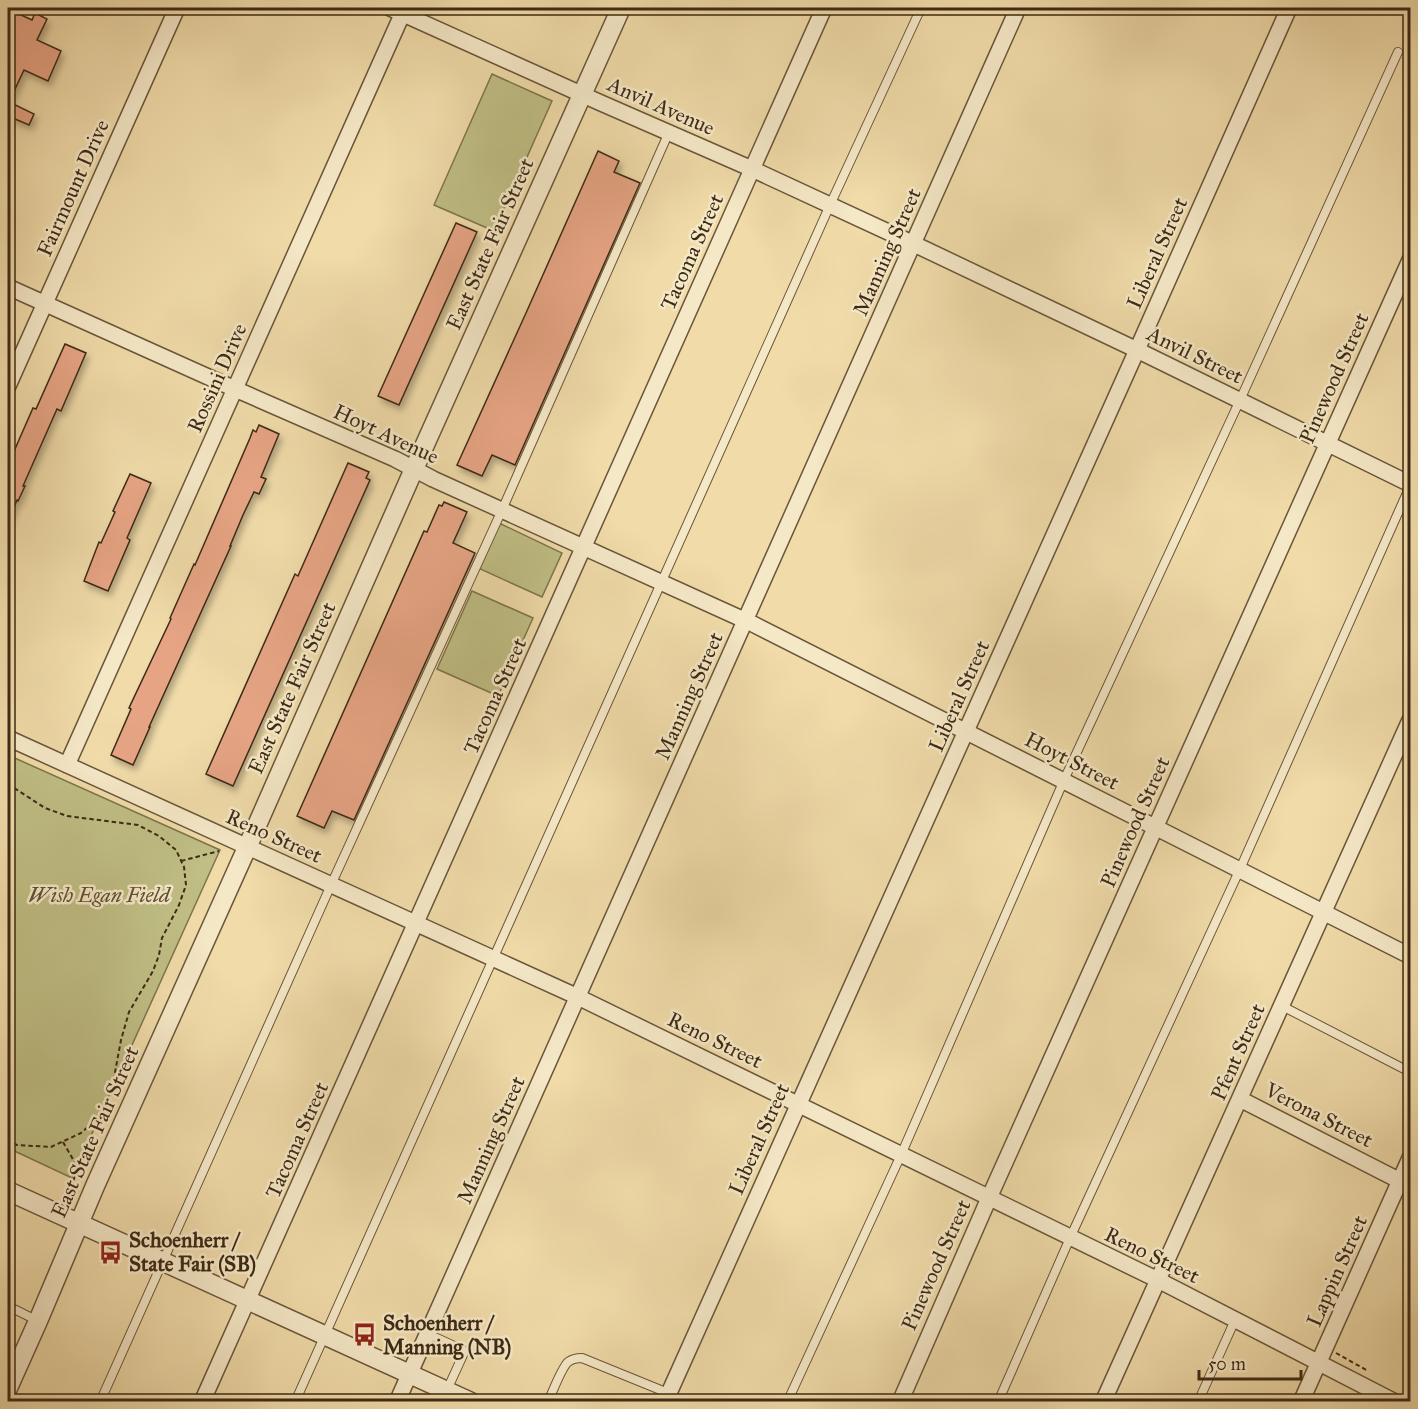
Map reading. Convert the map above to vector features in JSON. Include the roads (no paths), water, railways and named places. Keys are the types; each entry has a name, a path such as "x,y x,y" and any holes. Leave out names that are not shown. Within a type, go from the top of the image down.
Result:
{"street":[{"name":"Fairmount Drive","path":"8,386 177,8"},
{"name":"East State Fair Street","path":"8,1388 100,1175 621,8"},
{"name":"Tacoma Street","path":"202,1401 417,924 824,8"},
{"name":"Manning Street","path":"397,1401 1018,8"},
{"name":"Liberal Street","path":"666,1397 1289,8"},
{"name":"Anvil Avenue","path":"399,9 914,244"},
{"name":"Rossini Drive","path":"67,765 235,389 399,9"},
{"name":"Anvil Street","path":"914,244 1328,443"},
{"name":"Pinewood Street","path":"900,1401 1410,260"},
{"name":"Hoyt Avenue","path":"8,287 746,621"},
{"path":"1328,443 1410,485"},
{"name":"Hoyt Street","path":"746,621 1410,956"},
{"name":"Pfent Street","path":"1103,1401 1409,728"},
{"name":"Reno Street","path":"8,738 578,997 1158,1280 1395,1401"},
{"name":"Verona Street","path":"1240,1099 1406,1183"},
{"name":"Lappin Street","path":"1301,1401 1406,1183 1410,1158"},
{"path":"8,1191 471,1401"}],"lane":[{"path":"295,1401 830,205 921,8"},
{"path":"790,1396 901,1155 1064,780 1398,52"},
{"path":"100,1401 502,510 669,132"},
{"path":"998,1401 1240,869 1410,485"},
{"path":"1282,1006 1410,1072"},
{"path":"8,1306 38,1321"},
{"path":"1198,1401 1235,1320"},
{"path":"428,1334 464,1350 447,1390"},
{"path":"548,1401 565,1366 575,1358 582,1358 666,1397"}],"place":[{"name":"Schoenherr / State Fair (SB)","path":"111,1252"},
{"name":"Schoenherr / Manning (NB)","path":"365,1335"}],"park label":[{"name":"Wish Egan Field","path":"99,895"}]}
